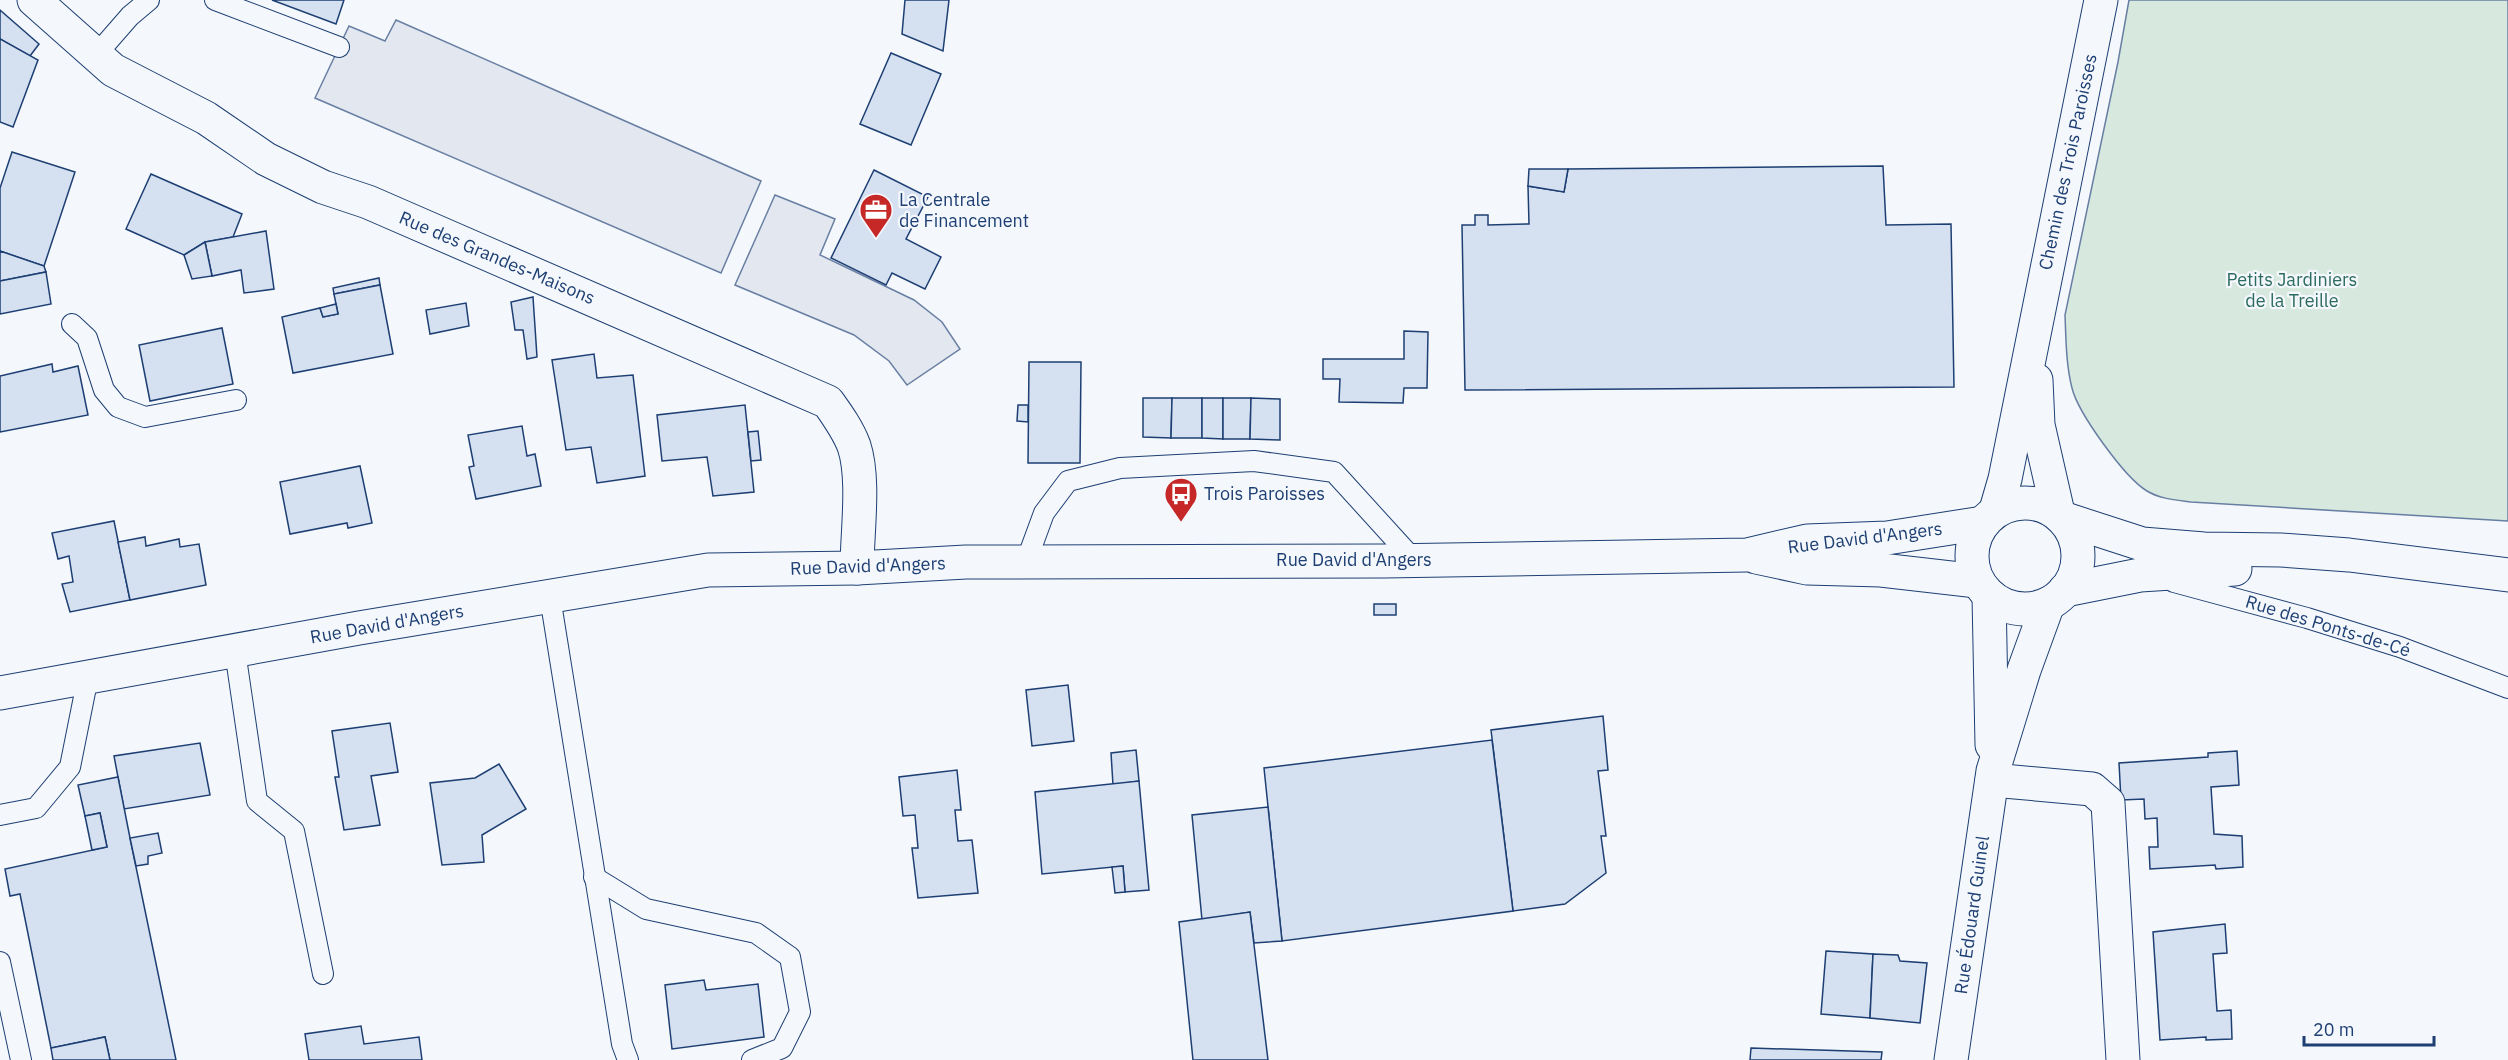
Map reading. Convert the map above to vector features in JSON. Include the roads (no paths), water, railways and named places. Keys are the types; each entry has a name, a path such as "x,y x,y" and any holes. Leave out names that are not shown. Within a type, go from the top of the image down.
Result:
{"main road":[{"name":"Rue des Grandes-Maisons","path":"34,0 113,70 206,118 266,159 323,188 368,202 828,402 848,431 855,450 860,490 857,568"},
{"name":"Chemin des Trois Paroisses","path":"1989,516 2005,479 2101,0"},
{"name":"Chemin des Trois Paroisses","path":"2035,324 2038,425 2060,515"},
{"path":"2508,574 2349,555 2281,550 2204,549 2142,543 2060,515 2044,506 2027,502 2011,504 1989,516 1975,535 1971,551 1972,566 1983,588 2005,606 2022,609 2057,597 2145,574 2215,569 2336,572 2508,594"},
{"path":"2057,597 2075,575 2078,557 2076,540 2060,515"},
{"name":"Rue David d'Angers","path":"0,693 708,570 857,568 966,562 1414,561 1747,555 1806,542 1887,538 1989,516"},
{"name":"Rue David d'Angers","path":"1747,555 1808,568 1881,570 1983,588"},
{"name":"Rue Édouard Guinel","path":"1983,588 1993,775"},
{"name":"Rue Édouard Guinel","path":"1950,1060 1993,775 2024,670 2057,597"},
{"path":"1993,775 2092,789 2108,803 2122,1060"}],"lane":[{"path":"96,55 130,16 149,0"},
{"path":"215,0 339,47"},
{"path":"72,324 87,338 104,390 118,407 146,417 236,400"},
{"path":"1026,562 1044,513 1068,481 1120,468 1254,461 1334,472 1414,561"},
{"name":"Rue des Ponts-de-Cé","path":"2145,574 2307,618 2400,647 2508,688"},
{"path":"550,597 594,878 622,1044 628,1060"},
{"path":"235,651 258,801 294,831 323,974"},
{"path":"0,815 36,808 70,767 88,677"},
{"path":"594,878 646,909 756,933 790,957 800,1012 782,1048 752,1060"},
{"path":"0,962 21,1060"}],"place":[{"name":"La Centrale de Financement","path":"876,239"},
{"name":"Trois Paroisses","path":"1181,523"}],"park label":[{"name":"Petits Jardiniers de la Treille","path":"2292,290"}]}
